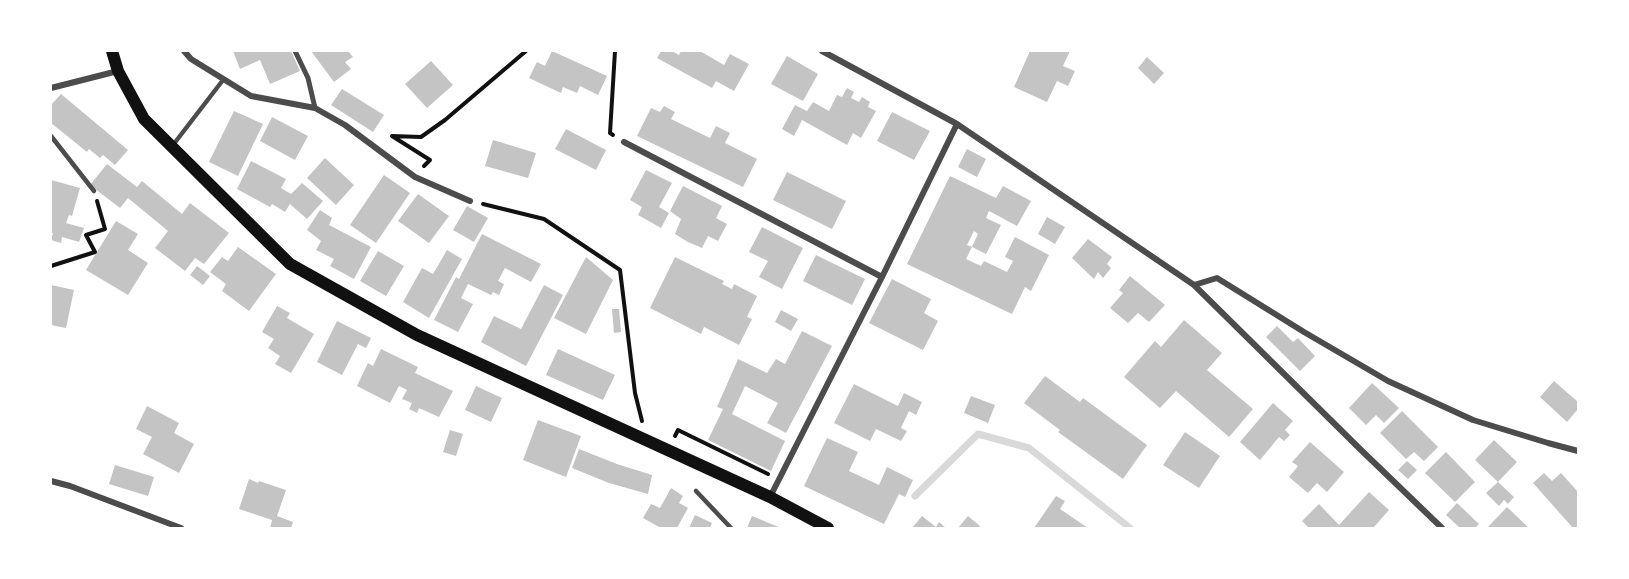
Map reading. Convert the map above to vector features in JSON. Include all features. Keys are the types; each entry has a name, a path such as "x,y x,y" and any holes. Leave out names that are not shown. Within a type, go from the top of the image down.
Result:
{"main road":[{"path":"112,51 118,71 144,119 290,264 417,335 770,496 828,528"}],"street":[{"path":"184,51 191,59 251,96 315,108 345,125 415,177 470,201"},
{"path":"295,51 308,78 315,108"},
{"path":"822,51 957,124 1194,285 1442,528"},
{"path":"51,88 118,71"},
{"path":"770,496 957,124"},
{"path":"624,142 882,277"},
{"path":"1194,285 1217,278 1388,381 1473,420 1578,451"},
{"path":"51,481 181,528"}],"lane":[{"path":"171,147 224,80"},
{"path":"51,136 94,191"},
{"path":"696,491 731,528"}],"path":[{"path":"430,160 392,136 421,137 445,120 526,51"},
{"path":"615,51 610,133 624,142"},
{"path":"51,267 95,252 86,236 105,229 94,191"},
{"path":"470,201 544,219 621,270 635,393 642,421 638,436"},
{"path":"678,430 779,479"}],"building":[{"path":"233,51 291,51 300,71 270,84 260,60 240,69"},
{"path":"311,51 348,51 353,57 345,62 351,69 334,82"},
{"path":"552,51 607,76 598,95 580,86 577,93 563,87 561,93 529,78 537,62 545,66"},
{"path":"661,51 672,51 679,55 681,51 700,51 724,65 730,54 749,64 734,91 716,81 712,88 657,58"},
{"path":"1030,51 1070,51 1063,66 1075,71 1068,86 1057,81 1047,102 1014,87"},
{"path":"787,56 818,74 803,101 771,84"},
{"path":"1147,57 1164,73 1154,84 1138,68"},
{"path":"431,61 453,85 427,108 405,84"},
{"path":"847,88 854,92 851,98 859,102 862,97 870,102 868,107 876,111 861,138 853,133 847,145 802,120 794,136 782,129 795,105 807,111 813,102 829,111 837,95 842,97"},
{"path":"342,89 384,115 373,132 331,105"},
{"path":"61,94 128,150 115,165 103,155 100,158 89,149 87,152 51,123 51,105"},
{"path":"664,106 675,112 671,119 710,138 716,126 730,133 725,143 757,159 743,187 637,136 651,108 660,112"},
{"path":"234,111 263,124 238,176 209,162"},
{"path":"892,112 930,131 914,160 877,141"},
{"path":"272,117 308,136 295,160 260,141"},
{"path":"566,129 606,150 596,170 555,149"},
{"path":"493,140 536,153 528,178 485,166"},
{"path":"967,149 986,159 977,177 958,167"},
{"path":"325,158 354,185 336,205 307,178"},
{"path":"251,161 286,179 281,188 291,194 302,183 323,201 307,219 290,204 285,212 272,204 270,207 237,189"},
{"path":"107,164 137,187 142,181 182,214 190,203 229,233 204,264 195,258 185,271 155,248 168,231 128,198 120,208 90,185"},
{"path":"646,170 672,183 659,207 669,213 661,228 638,215 642,207 630,200"},
{"path":"787,172 846,201 832,229 773,200"},
{"path":"384,175 410,193 376,243 350,225"},
{"path":"950,176 996,198 1003,186 1031,201 1017,226 989,211 986,218 1001,225 986,254 972,247 966,259 981,266 984,261 1007,272 1013,261 1005,257 1015,237 1049,255 1031,291 1025,287 1012,314 907,264","holes":["974,231 978,234 972,247 967,245"]},
{"path":"51,180 80,188 72,216 69,215 66,223 84,228 79,242 62,237 61,243 51,240 53,233 51,233"},
{"path":"683,186 722,206 716,218 727,224 718,241 708,236 702,248 675,234 681,219 670,211"},
{"path":"418,194 449,216 429,243 398,221"},
{"path":"467,206 488,218 474,242 453,230"},
{"path":"320,210 332,218 329,225 371,247 354,279 330,266 334,259 316,250 321,241 307,230"},
{"path":"1047,217 1065,227 1055,244 1038,234"},
{"path":"116,221 138,234 128,250 148,263 128,295 86,270"},
{"path":"762,227 803,248 782,289 759,277 768,261 749,252"},
{"path":"482,234 541,264 531,282 505,268 498,281 504,284 499,295 493,292 491,295 468,284 461,298 473,304 458,332 434,320 456,277 459,279"},
{"path":"1088,239 1112,257 1107,264 1111,268 1103,278 1098,272 1094,279 1072,258"},
{"path":"238,247 276,274 249,311 222,291 226,284 210,272 222,257 228,261"},
{"path":"447,250 462,259 429,318 403,302 422,268 433,274"},
{"path":"378,251 404,266 386,296 360,281"},
{"path":"816,255 865,279 852,305 803,281"},
{"path":"586,257 613,280 586,334 554,318"},
{"path":"675,257 724,281 722,284 732,289 734,284 757,296 747,317 752,319 739,345 704,327 701,334 650,308"},
{"path":"197,266 210,276 203,285 190,275"},
{"path":"1130,276 1165,305 1149,322 1138,313 1128,323 1110,308 1123,293 1119,290"},
{"path":"892,279 931,299 924,313 938,321 923,350 869,323"},
{"path":"51,285 74,290 66,328 51,325"},
{"path":"544,285 563,295 526,366 481,342 494,316 521,329"},
{"path":"277,306 290,313 287,318 314,334 291,373 275,364 280,356 268,348 274,339 262,332"},
{"path":"612,309 619,309 621,332 614,333"},
{"path":"781,310 798,319 791,331 775,322"},
{"path":"1184,320 1222,353 1207,370 1253,409 1229,437 1176,391 1160,408 1124,377 1155,341 1161,347"},
{"path":"337,321 371,338 366,348 358,344 342,375 317,362"},
{"path":"1277,326 1293,342 1298,338 1315,356 1300,371 1266,337"},
{"path":"802,331 832,346 786,433 767,423 778,403 745,386 732,414 785,441 771,471 708,440 723,409 717,407 738,359 767,373 776,359 785,364"},
{"path":"381,349 418,367 415,373 453,391 439,417 419,408 417,413 409,409 412,403 402,399 407,390 399,386 390,403 357,386 368,363 373,366"},
{"path":"558,349 615,375 603,400 546,375"},
{"path":"1045,376 1080,402 1083,398 1147,445 1123,479 1058,432 1060,430 1024,403"},
{"path":"1554,381 1578,402 1578,409 1567,422 1540,397"},
{"path":"1372,383 1399,408 1384,423 1376,415 1366,425 1349,408"},
{"path":"854,384 898,406 904,393 922,402 916,415 909,411 901,428 907,431 901,441 876,429 870,441 834,423"},
{"path":"476,386 502,398 491,422 465,410"},
{"path":"971,396 995,405 988,423 964,413"},
{"path":"1273,403 1293,421 1285,430 1290,435 1284,441 1279,437 1260,460 1240,442"},
{"path":"147,406 179,423 174,433 194,444 179,473 143,454 152,437 136,429"},
{"path":"1402,411 1438,447 1424,461 1414,452 1406,459 1380,433"},
{"path":"538,420 581,436 566,477 523,460"},
{"path":"450,430 463,434 456,456 443,452"},
{"path":"1185,432 1220,456 1199,488 1163,465"},
{"path":"827,438 858,452 849,471 879,485 887,467 913,480 905,497 899,494 884,524 804,486"},
{"path":"1494,440 1517,462 1498,482 1475,460"},
{"path":"1310,442 1344,472 1327,492 1317,483 1308,493 1289,477 1298,466 1292,462"},
{"path":"579,449 652,475 648,494 609,483 572,468"},
{"path":"1446,452 1475,482 1455,502 1425,473"},
{"path":"1407,461 1417,470 1408,479 1398,470"},
{"path":"115,465 154,477 148,496 109,484"},
{"path":"1544,473 1552,481 1561,473 1578,492 1578,528 1573,528 1533,483"},
{"path":"249,479 286,490 277,516 293,522 291,528 270,528 272,520 239,509"},
{"path":"1498,482 1514,497 1508,504 1504,500 1499,506 1486,493"},
{"path":"671,488 683,496 679,503 688,508 677,528 661,528 643,518 651,504 660,508"},
{"path":"1369,492 1389,510 1373,528 1309,528 1302,521 1319,504 1339,525"},
{"path":"1056,496 1065,501 1060,509 1088,528 1034,528"},
{"path":"1457,503 1479,524 1475,528 1460,528 1446,515"},
{"path":"1507,507 1529,528 1487,528"},
{"path":"695,515 712,523 710,528 689,528"},
{"path":"752,516 781,528 747,528"},
{"path":"922,516 936,527 939,522 946,528 912,528"},
{"path":"968,516 980,526 979,528 958,528"}],"waterway":[{"path":"915,496 978,434 1029,448 1130,528"}]}
